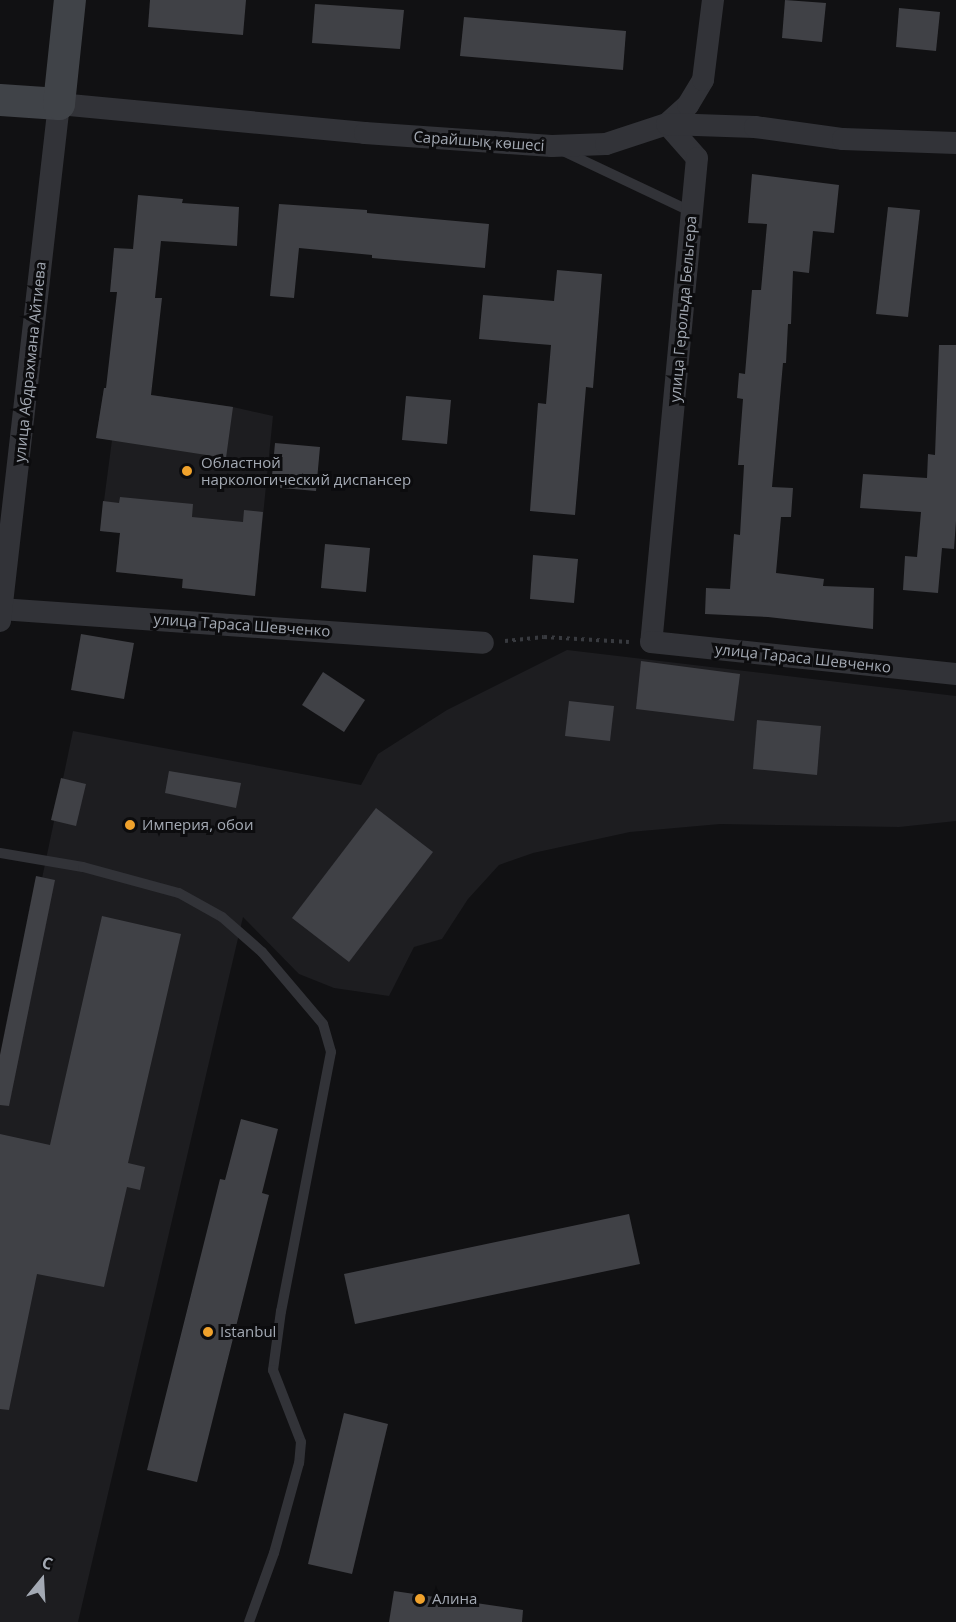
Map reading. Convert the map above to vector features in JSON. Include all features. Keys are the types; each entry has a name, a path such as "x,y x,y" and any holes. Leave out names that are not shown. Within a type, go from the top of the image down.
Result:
{"street":[{"path":"58,104 70,0"},
{"path":"667,124 688,105 703,80 713,0"},
{"name":"Сарайшық көшесі","path":"0,100 364,133 552,146 606,144 667,124 755,127 843,139 956,143"},
{"name":"улица Абдрахмана Айтиева","path":"1,613 58,104"},
{"name":"улица Герольда Бельгера","path":"651,642 697,158 667,124"},
{"name":"улица Тараса Шевченко","path":"1,613 483,643"},
{"name":"улица Тараса Шевченко","path":"651,642 956,674"}],"lane":[{"path":"552,146 692,212"},
{"path":"0,853 83,867 179,893 222,917 262,952 323,1024 331,1052 281,1311 273,1370 301,1442 299,1463 274,1553 249,1622"}],"path":[{"path":"483,643 544,637 651,642"}],"shaded area":[{"name":"Областной наркологический диспансер","path":"104,388 233,407 273,416 255,596 182,588 182,579 116,572 120,533 100,531 112,440 96,438"},
{"path":"567,650 956,696 956,821 899,827 720,824 630,832 533,853 499,865 468,899 442,939 414,947 389,996 334,988 299,974 243,917 78,1622 0,1622 0,1078 73,731 361,785 378,754 447,710"}],"building":[{"path":"150,0 246,0 243,35 148,27"},
{"path":"785,0 826,3 822,42 782,38"},
{"path":"315,4 404,10 400,49 312,43"},
{"path":"899,8 940,12 936,51 896,47"},
{"path":"464,17 626,31 623,70 460,56"},
{"path":"752,174 839,185 834,233 813,231 809,273 793,271 791,324 788,324 786,363 783,363 772,487 793,488 791,517 781,517 776,573 824,579 823,586 874,588 873,629 768,617 705,614 706,588 730,589 734,534 740,535 744,465 738,465 743,399 737,398 739,373 745,374 752,290 761,290 767,224 748,223"},
{"path":"138,195 183,199 182,203 239,207 237,246 161,241 155,298 162,298 151,395 233,407 226,458 96,438 104,388 106,388 117,292 110,292 114,248 133,249"},
{"path":"279,204 367,210 367,213 489,224 485,268 372,258 372,255 299,248 294,298 270,296"},
{"path":"888,207 920,210 908,317 876,314"},
{"path":"557,270 602,274 593,388 586,387 575,515 530,511 538,403 546,404 551,345 479,339 483,295 554,301"},
{"path":"939,345 956,345 956,521 954,549 942,548 938,593 903,590 905,556 917,557 921,512 860,508 863,474 927,478 928,454 935,455"},
{"path":"406,396 451,400 447,444 402,440"},
{"path":"275,443 320,447 316,491 271,487"},
{"path":"120,497 193,504 192,517 243,522 244,510 263,512 255,596 182,588 183,579 116,572 120,533 100,531 103,501 119,503"},
{"path":"325,544 370,548 366,592 321,588"},
{"path":"533,555 578,559 574,603 530,599"},
{"path":"81,634 134,643 124,699 71,690"},
{"path":"641,661 740,674 734,721 636,709"},
{"path":"323,672 365,700 344,732 302,705"},
{"path":"569,701 614,706 610,741 565,736"},
{"path":"757,720 821,726 817,775 753,769"},
{"path":"169,771 241,783 236,808 165,793"},
{"path":"61,778 86,784 76,826 51,820"},
{"path":"376,808 433,852 349,962 292,918"},
{"path":"36,876 55,880 9,1106 0,1105 0,1055"},
{"path":"102,916 181,934 128,1163 145,1167 140,1190 127,1187 104,1287 37,1274 9,1410 0,1409 0,1134 50,1145"},
{"name":"Istanbul","path":"241,1119 278,1129 262,1193 269,1195 197,1482 147,1470 220,1179 225,1180"},
{"path":"629,1214 640,1264 355,1324 344,1274"},
{"path":"344,1413 388,1424 352,1574 308,1564"},
{"name":"Алина","path":"394,1591 523,1610 522,1622 389,1622"}],"place":[{"name":"Областной наркологический диспансер","path":"187,471"},
{"name":"Империя, обои","path":"130,825"},
{"name":"Istanbul","path":"208,1332"},
{"name":"Алина","path":"420,1599"}]}
